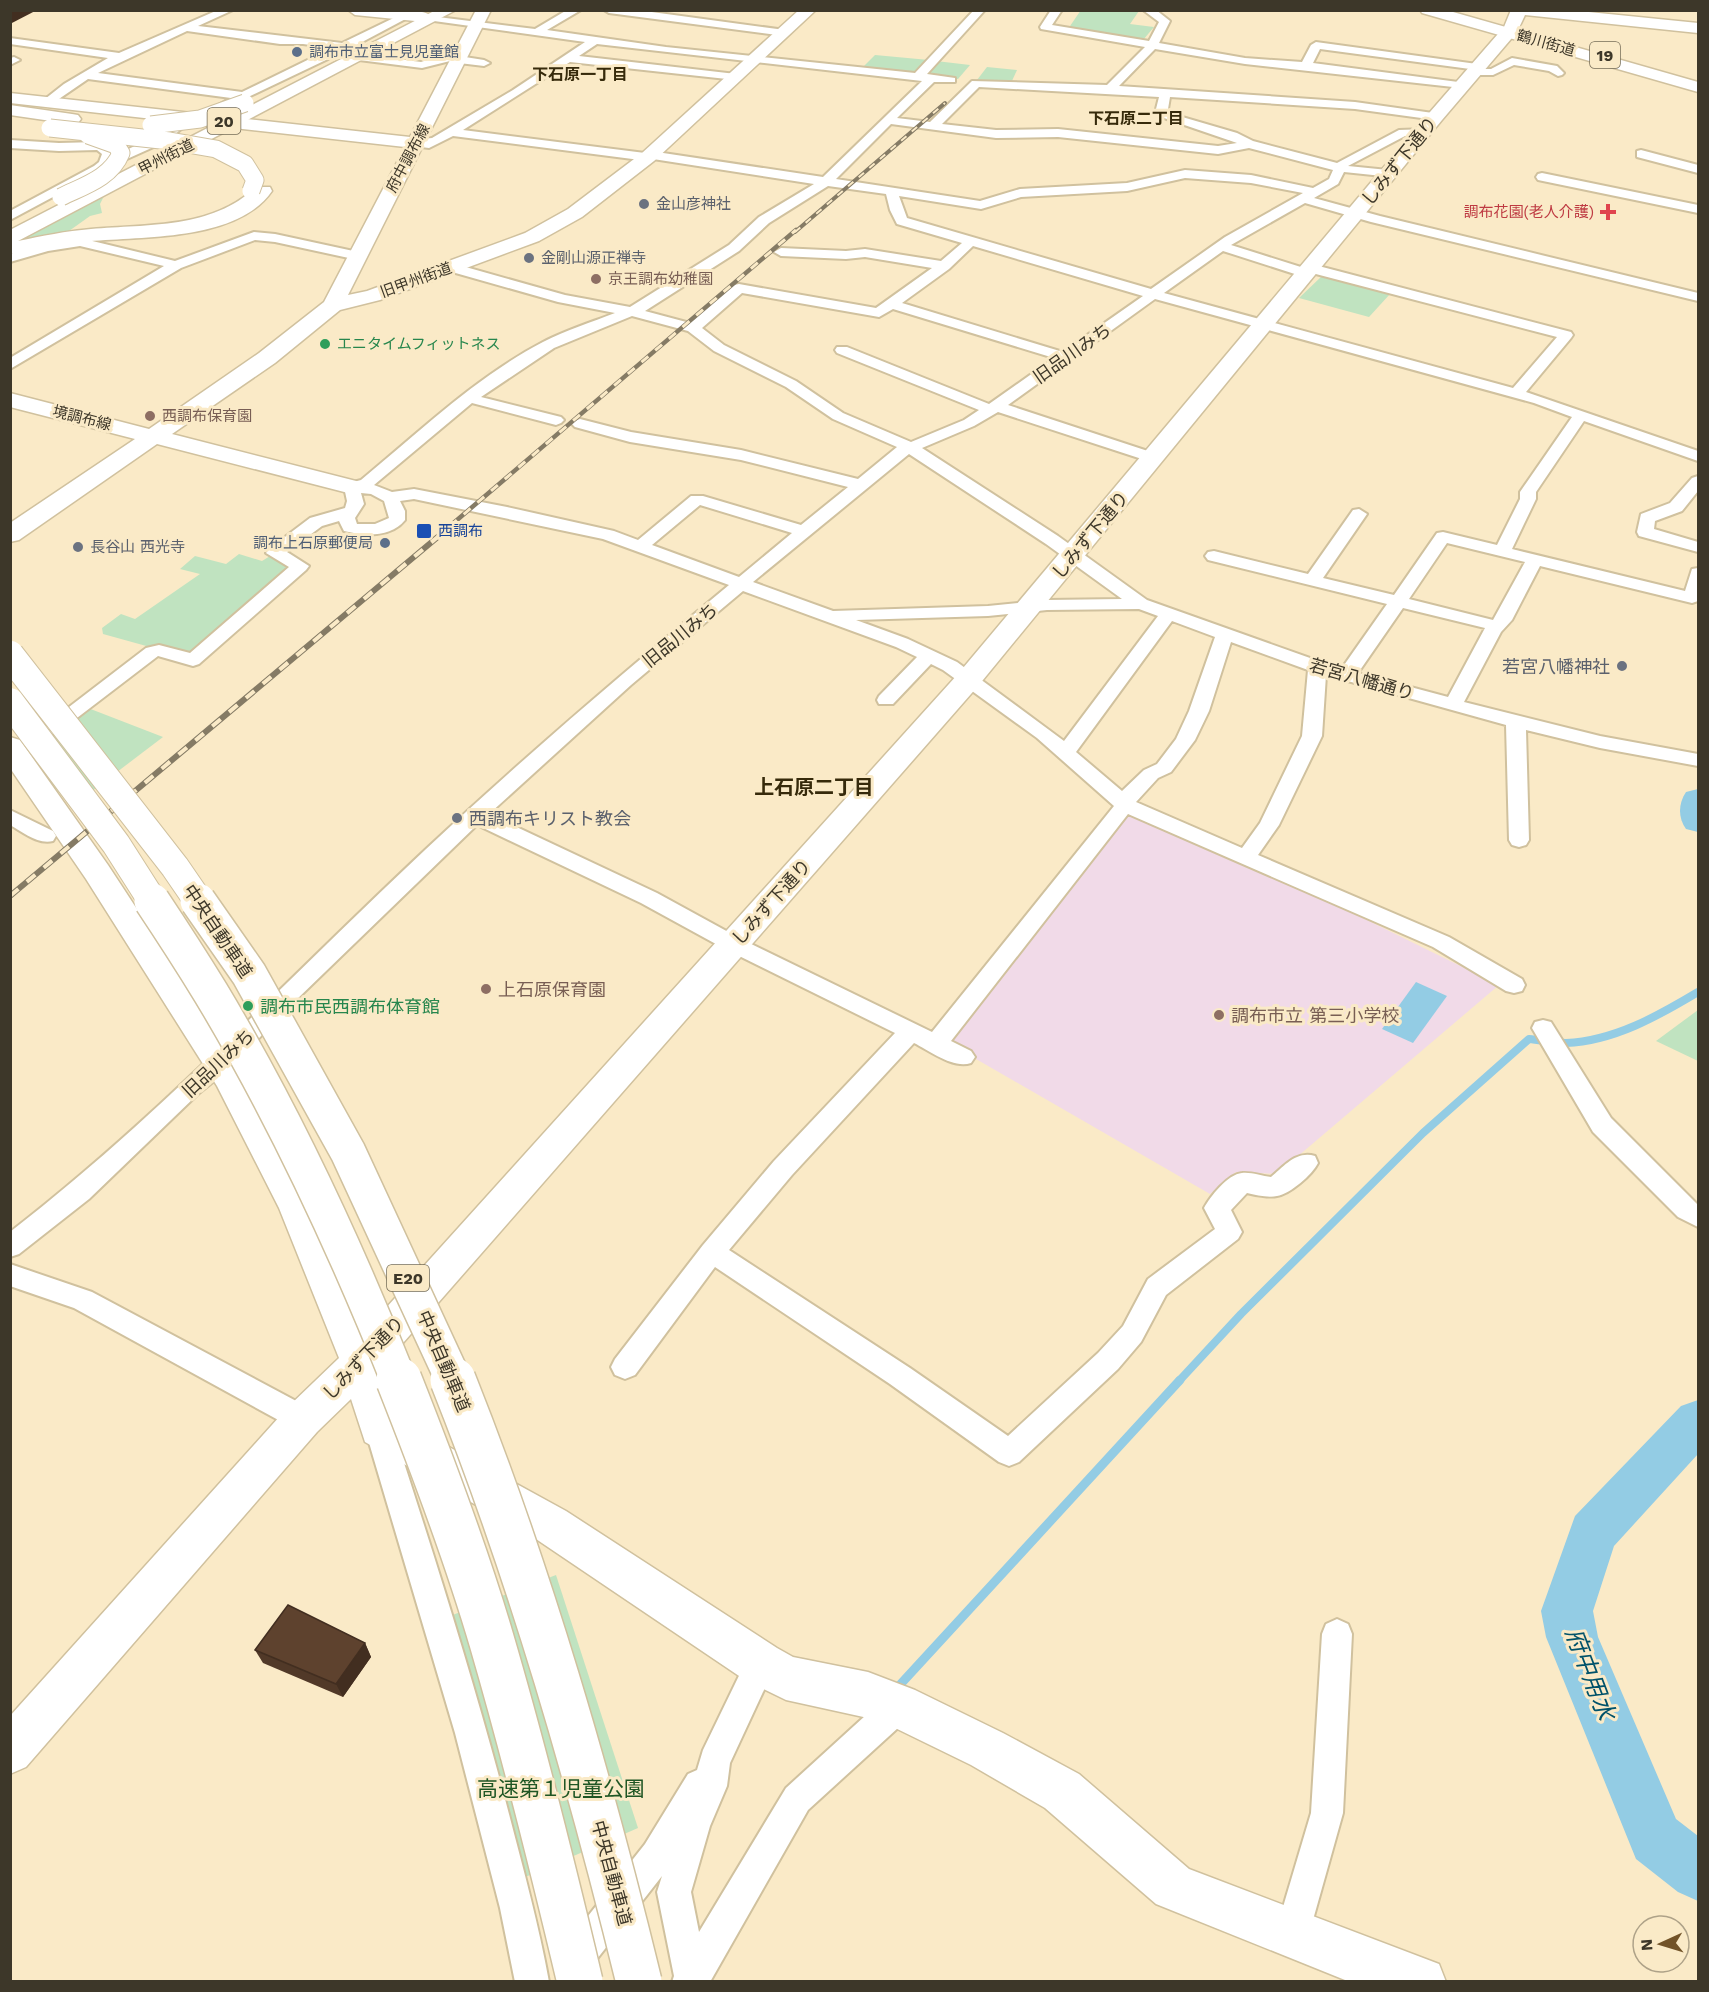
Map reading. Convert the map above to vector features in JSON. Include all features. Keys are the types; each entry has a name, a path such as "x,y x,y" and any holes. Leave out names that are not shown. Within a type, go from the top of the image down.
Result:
{"main road":[{"path":"355,10 427,16"},
{"name":"旧甲州街道","path":"10,535 267,358 333,305 373,296 508,246 552,226 592,201 649,156 809,10"},
{"name":"鶴川街道","path":"1427,10 1698,82"},
{"name":"鶴川街道","path":"1447,10 1698,87"},
{"path":"1519,11 1594,14 1698,28"},
{"name":"しみず下通り","path":"10,1751 303,1419 361,1363 968,680 1388,174 1510,31 1519,11"},
{"name":"府中調布線","path":"333,305 482,14"},
{"path":"72,119 155,125 205,118 244,103 383,33 427,16"},
{"name":"甲州街道","path":"10,237 175,152 352,52 427,16"},
{"name":"甲州街道","path":"10,230 228,122 427,16"},
{"path":"10,98 417,143"},
{"path":"10,111 212,143 249,157 261,168 266,179 257,191 228,209 188,221 148,224 133,222 111,212 107,202 118,188 175,152"},
{"path":"10,123 170,141 216,149 233,156 250,169 255,180 257,199 240,209 199,224 72,237 10,249"},
{"path":"10,223 109,170 120,159 121,153 110,141 51,128"},
{"name":"境調布線","path":"10,400 154,435 354,500"},
{"name":"中央自動車道","path":"10,655 175,867 249,974 348,1152 442,1352 491,1475 550,1653 608,1852 639,1982"},
{"name":"中央自動車道","path":"10,702 140,879 210,989 308,1169 350,1263 397,1370 437,1476 501,1672 557,1875 580,1982"},
{"path":"12,754 221,1063 297,1208 361,1363 379,1429 551,1525 761,1664 786,1678 868,1695 899,1706 987,1749 1062,1791 1173,1887 1396,1978"}],"street":[{"path":"49,101 67,86 121,57 228,10"},
{"path":"535,33 576,10"},
{"path":"386,494 397,520 386,527 364,530 350,527 346,518 354,500 369,482 469,398 549,345 639,308 734,248 764,219 826,181 887,120 925,77 939,52 980,10"},
{"path":"1057,10 1045,27 1245,62 1471,75 1493,72 1512,62 1553,68 1558,73"},
{"path":"1110,89 1153,45 1165,21 1149,11"},
{"path":"10,216 104,165 163,138 194,118 352,52 427,16 482,14 535,33 951,80"},
{"path":"417,143 429,144 517,92 590,40 615,15 785,33"},
{"path":"186,28 280,41 303,41 422,65 445,57 484,63"},
{"path":"10,41 121,57"},
{"path":"1306,66 1316,45 1471,75"},
{"path":"567,58 735,77"},
{"path":"87,75 243,96"},
{"path":"932,127 976,83 1340,104 1430,124"},
{"path":"1165,94 1162,109 1167,116 1233,136 1249,144 1353,171 1388,174"},
{"path":"887,120 996,134 1058,133 1218,150 1249,144"},
{"name":"旧品川みち","path":"10,1247 80,1192 190,1088 221,1063 294,988 433,854 624,681 806,532 858,484 900,452 969,423 1157,294 1238,235 1334,181 1340,166 1403,133 1430,124"},
{"path":"451,132 649,156 981,205 1020,193 1139,185 1185,174 1251,179 1310,195 1356,213 1698,297"},
{"path":"10,144 59,147 102,146 108,154 104,165"},
{"path":"1641,154 1698,169"},
{"path":"1542,177 1698,209"},
{"path":"892,192 896,210 902,221 1262,326 1516,394 1581,414 1698,456"},
{"path":"10,365 176,265 257,236 358,256"},
{"path":"693,328 739,288 879,313 944,266 972,240"},
{"path":"10,258 46,247 80,242 176,265"},
{"path":"1222,247 1566,335 1516,394"},
{"path":"781,252 846,255 865,253 944,266"},
{"path":"450,267 563,298 630,311 693,328 719,348 791,384 838,416 910,447 1073,554 1142,604"},
{"path":"891,304 1066,357"},
{"path":"842,350 992,407 1154,458"},
{"path":"469,398 555,420"},
{"path":"1502,552 1528,499 1528,492 1581,414"},
{"path":"580,424 630,437 741,455 858,484"},
{"path":"1698,481 1676,507 1647,518 1645,532 1698,547"},
{"path":"12,754 152,652 159,650 193,660 300,566 275,553 316,522 354,500 369,488 386,494 414,494 589,530 641,546 902,643 950,666 1066,752 1125,806 1441,942 1514,985"},
{"path":"641,546 697,499 806,532"},
{"path":"1313,580 1359,514"},
{"path":"1347,675 1443,537 1692,598 1698,573"},
{"path":"1214,556 1497,626"},
{"path":"1453,705 1535,560"},
{"name":"若宮八幡通り","path":"826,614 872,615 1028,609 1047,605 1142,604 1317,667 1516,722 1600,742 1698,760"},
{"path":"1066,752 1169,613"},
{"path":"936,1043 1125,806 1130,794 1151,774 1164,768 1185,740 1199,711 1225,634"},
{"path":"886,700 928,656"},
{"path":"1245,858 1269,825 1312,736 1317,667"},
{"path":"1516,722 1519,840"},
{"path":"10,816 46,836"},
{"path":"475,816 649,898 733,944 963,1057"},
{"path":"1543,1028 1557,1055 1602,1125 1687,1210 1698,1217"},
{"path":"625,1367 712,1252 783,1168 912,1030"},
{"path":"712,1252 1010,1453 1108,1361 1132,1334 1157,1287 1229,1232 1217,1208 1225,1199 1242,1183 1275,1187 1306,1163"},
{"path":"10,1275 83,1300 303,1419"},
{"path":"379,1429 434,1598 528,1954 532,1982"},
{"path":"1292,1934 1327,1813 1337,1634"},
{"path":"558,1982 657,1856 714,1761 761,1664"},
{"path":"691,1980 797,1799 899,1706"},
{"path":"691,1980 674,1892 694,1825 711,1786 714,1761"}],"shaded area":[{"name":"調布市立 第三小学校","path":"1128,814 1308,891 1499,985 1277,1174 1236,1172 1210,1194 950,1044"}],"green space":[{"path":"1081,10 1139,11 1130,24 1154,27 1143,40 1068,29"},
{"path":"875,55 929,60 916,75 861,69"},
{"path":"936,61 970,65 958,79 925,76"},
{"path":"987,67 1017,70 1011,83 977,80"},
{"path":"104,196 100,204 102,213 90,216 62,236 11,245"},
{"path":"1322,276 1390,294 1369,317 1299,298"},
{"path":"275,553 296,564 186,657 103,634 102,628 121,614 135,619 200,574 180,569 195,556 226,564 239,554 262,561"},
{"path":"88,708 163,737 71,807 29,756"},
{"path":"1698,1010 1698,1061 1656,1041"},
{"name":"高速第１児童公園","path":"556,1575 638,1828 523,1878 450,1616"}],"water":[{"path":"1416,982 1447,996 1413,1043 1382,1029"}],"building":[{"path":"288,1605 365,1643 336,1684 255,1650"}],"waterway":[{"name":"府中用水","path":"1698,800 1698,821"},
{"path":"1179,1381 1241,1314 1423,1133 1529,1039 1566,1043 1601,1038 1635,1026 1698,992"},
{"path":"897,1688 1180,1380"},
{"name":"府中用水","path":"1698,1421 1593,1533 1567,1611 1572,1637 1656,1839 1698,1872"}],"railway":[{"path":"795,232 945,103"},
{"path":"450,526 796,230"},
{"path":"10,896 452,525"}],"place":[{"name":"調布市立富士見児童館","path":"297,52"},
{"name":"金山彦神社","path":"644,204"},
{"name":"調布花園(老人介護)","path":"1608,212"},
{"name":"金剛山源正禅寺","path":"529,258"},
{"name":"京王調布幼稚園","path":"596,279"},
{"name":"エニタイムフィットネス","path":"325,344"},
{"name":"西調布保育園","path":"150,416"},
{"name":"西調布","path":"424,531"},
{"name":"調布上石原郵便局","path":"385,543"},
{"name":"長谷山 西光寺","path":"78,547"},
{"name":"若宮八幡神社","path":"1622,666"},
{"name":"西調布キリスト教会","path":"457,818"},
{"name":"上石原保育園","path":"486,989"},
{"name":"調布市民西調布体育館","path":"248,1006"},
{"name":"調布市立 第三小学校","path":"1219,1015"}],"district":[{"name":"下石原一丁目","path":"580,74"},
{"name":"下石原二丁目","path":"1136,118"},
{"name":"上石原二丁目","path":"814,787"}]}
